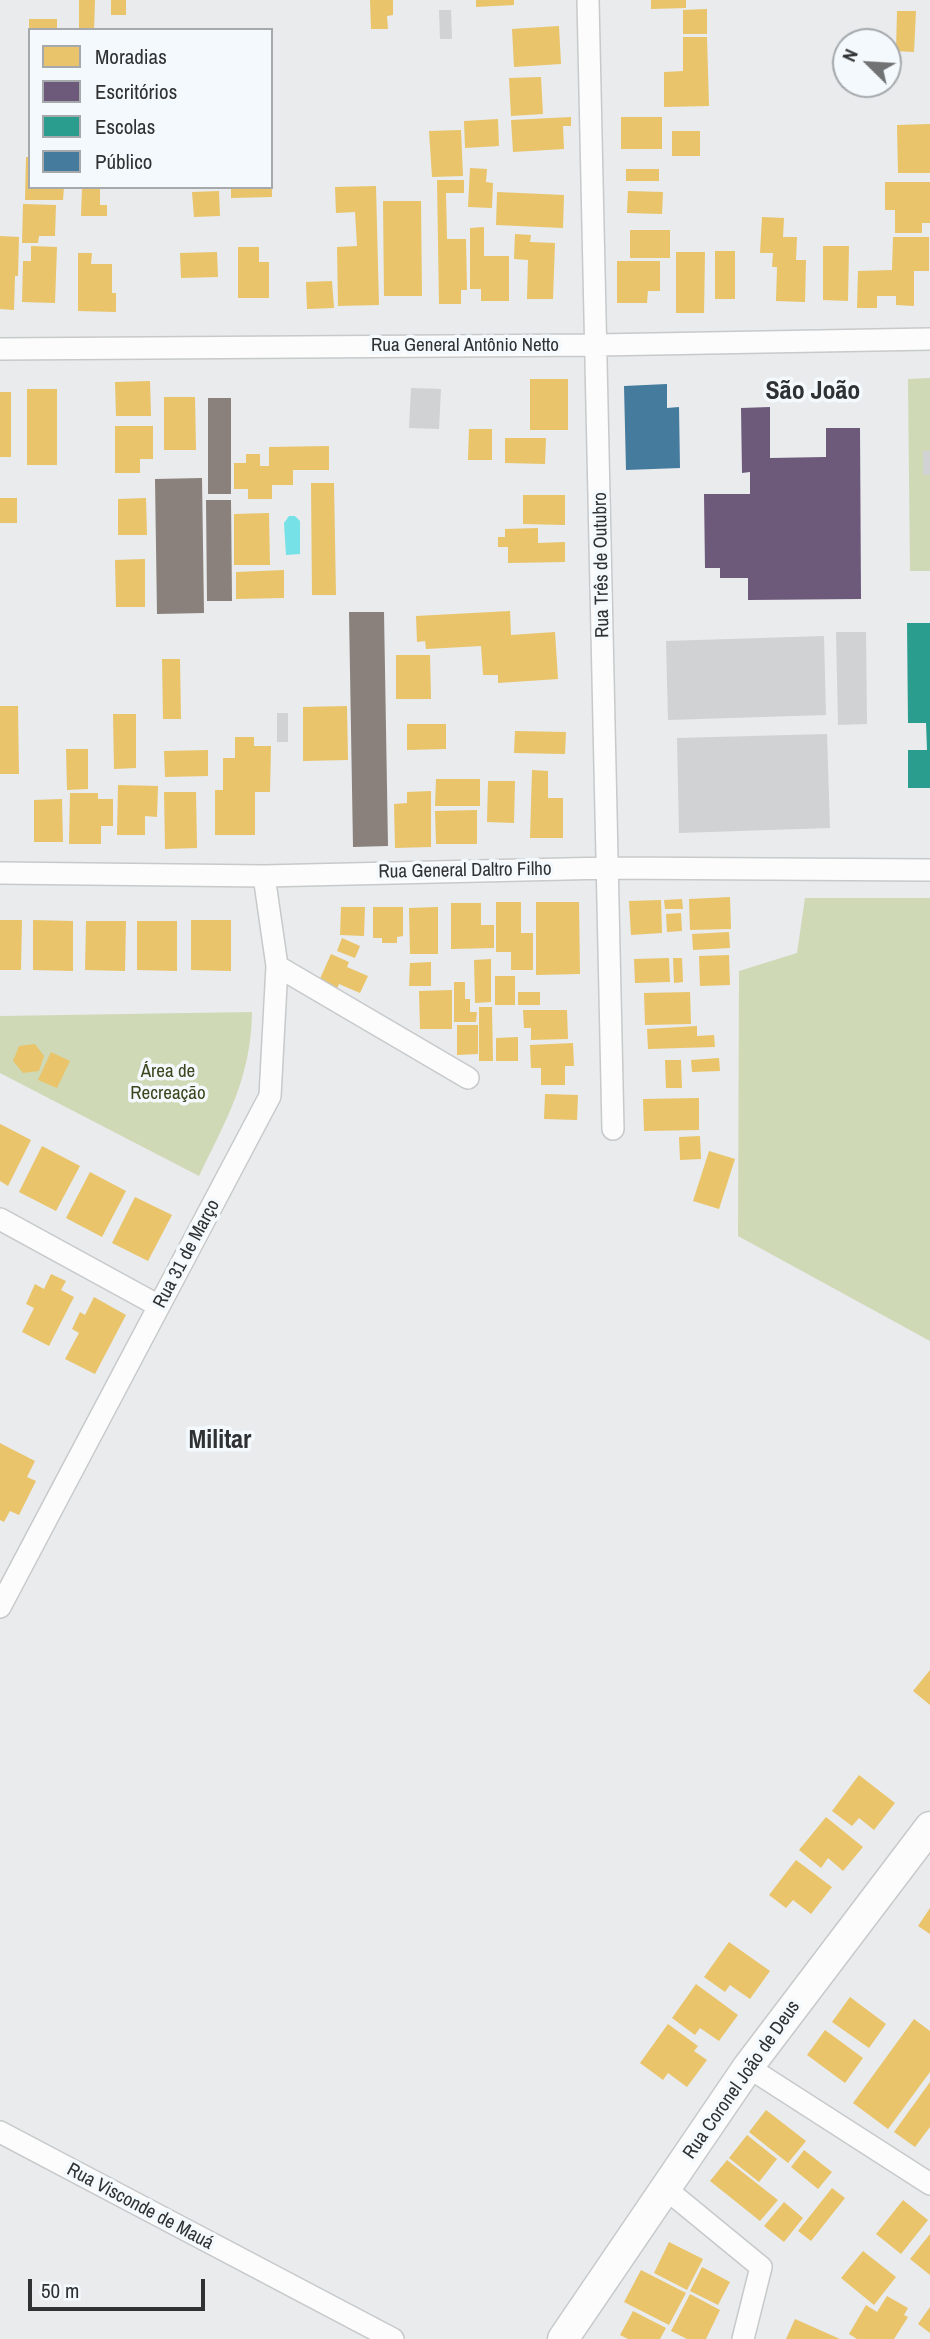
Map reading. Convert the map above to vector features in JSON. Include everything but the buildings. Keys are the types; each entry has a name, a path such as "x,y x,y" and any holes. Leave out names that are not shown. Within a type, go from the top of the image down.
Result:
{"street":[{"name":"Rua Três de Outubro","path":"589,0 613,1129"},
{"name":"Rua General Antônio Netto","path":"0,349 930,340"},
{"name":"Rua General Daltro Filho","path":"0,873 264,876 608,868 930,870"},
{"name":"Rua 31 de Março","path":"0,1607 270,1096 277,967 264,876"},
{"path":"277,967 468,1078"},
{"path":"0,1219 159,1306"},
{"name":"Rua Coronel João de Deus","path":"563,2339 748,2067 930,1827"},
{"path":"748,2067 930,2184"},
{"name":"Rua Visconde de Mauá","path":"0,2132 393,2339"},
{"path":"666,2189 761,2267 743,2339"}],"green space":[{"path":"930,378 930,571 910,571 908,379"},
{"path":"805,898 930,898 930,1341 738,1236 739,971 797,953"},
{"name":"Área de Recreação","path":"252,1012 251,1036 236,1097 199,1176 0,1073 0,1016"}],"water":[{"path":"289,516 295,516 300,521 300,554 286,555 284,523"}],"district":[{"name":"São João","path":"813,392"},
{"name":"Militar","path":"220,1441"}]}
